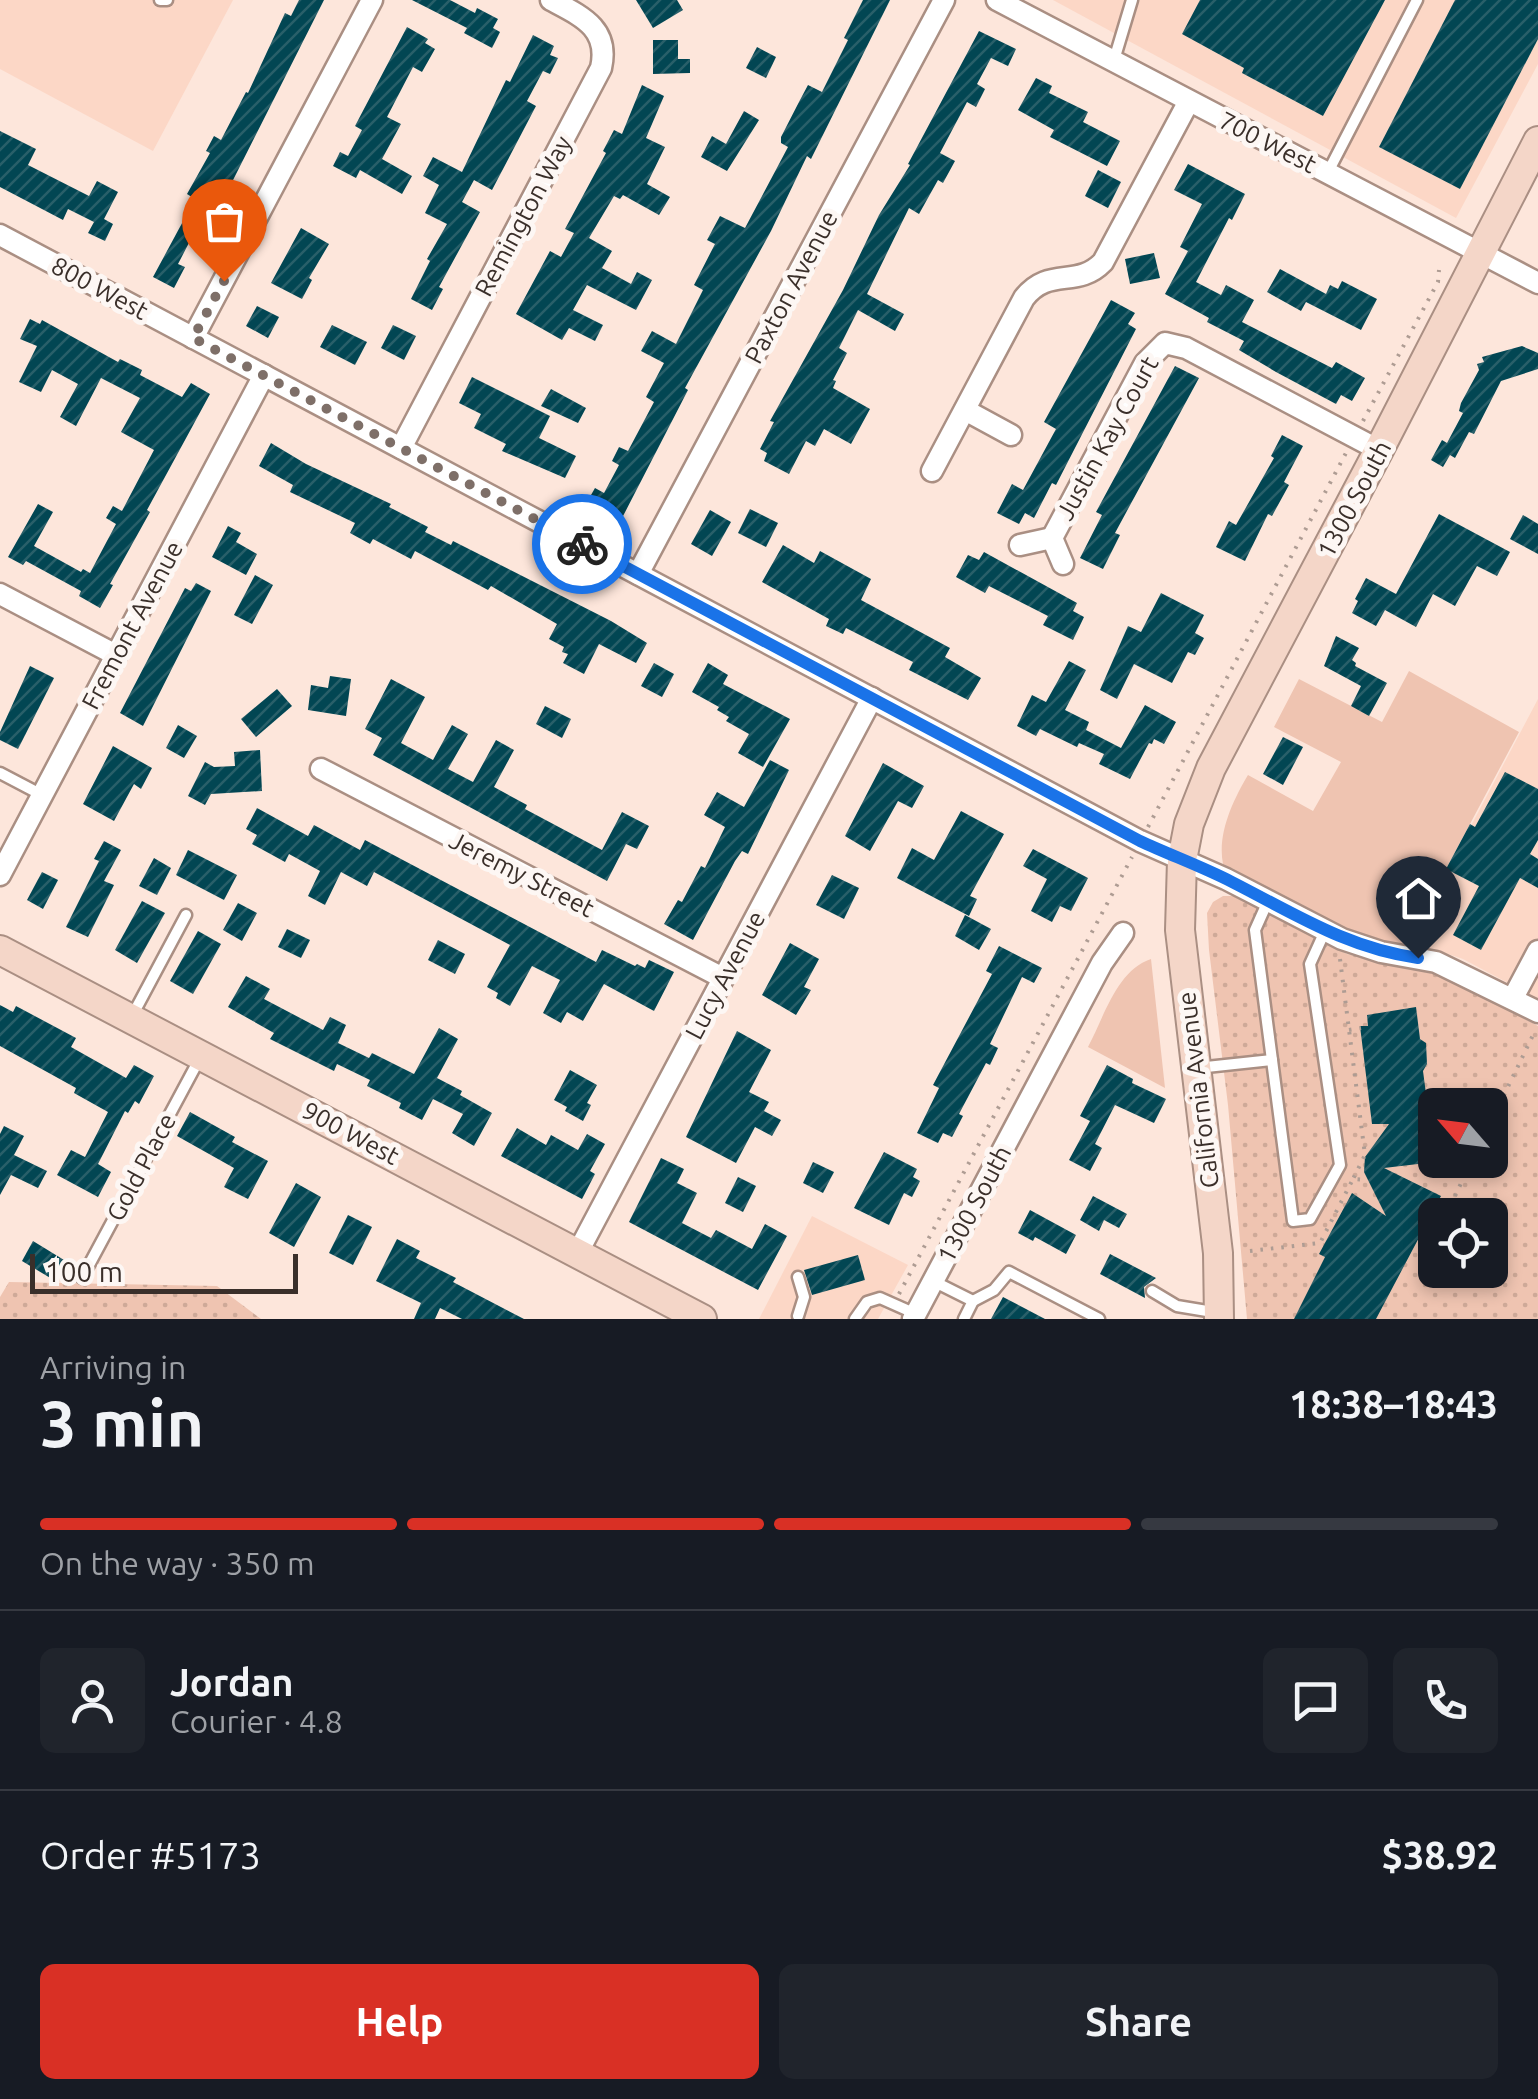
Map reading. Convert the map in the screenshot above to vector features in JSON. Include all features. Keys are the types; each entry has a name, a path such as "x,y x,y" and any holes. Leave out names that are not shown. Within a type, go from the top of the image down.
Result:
{"main road":[{"name":"1300 South","path":"1182,860 1188,824 1210,768 1367,444 1482,252 1538,141"},
{"name":"California Avenue","path":"1182,860 1180,930 1218,1253 1220,1316"},
{"name":"900 West","path":"0,950 702,1319"}],"street":[{"path":"193,338 372,0"},
{"name":"Remington Way","path":"401,448 600,68 602,44 596,28 551,0"},
{"name":"Paxton Avenue","path":"638,574 944,0"},
{"name":"700 West","path":"998,0 1538,283"},
{"path":"932,471 1030,290 1044,280 1087,275 1103,262 1190,101"},
{"name":"800 West","path":"0,235 1133,838 1371,950 1436,962 1513,998 1537,1022"},
{"name":"Justin Kay Court","path":"1062,564 1052,538 1146,362 1165,344 1186,348 1367,444"},
{"name":"Fremont Avenue","path":"0,874 264,375"},
{"path":"965,410 1011,435"},
{"name":"Justin Kay Court","path":"1020,545 1052,538"},
{"path":"0,594 116,655"},
{"name":"Lucy Avenue","path":"578,1252 872,698"},
{"name":"Jeremy Street","path":"320,769 723,978"},
{"name":"1300 South","path":"915,1316 1102,963 1123,933"},
{"path":"1513,998 1538,951"}],"lane":[{"path":"1114,61 1132,0"},
{"path":"1327,173 1417,0"},
{"path":"0,773 42,795"},
{"path":"1268,900 1255,930 1293,1221 1310,1219 1340,1165 1310,964 1325,930"},
{"path":"131,1019 186,916"},
{"name":"Gold Place","path":"82,1278 201,1055"},
{"path":"1196,1068 1272,1060"},
{"path":"964,1319 973,1301 994,1290 1010,1272 1099,1319"},
{"path":"798,1277 804,1297 799,1318"},
{"path":"933,1281 973,1301"},
{"path":"1152,1292 1177,1306 1220,1316"},
{"path":"856,1319 867,1302 880,1298 915,1316"}],"path":[{"path":"1152,820 1367,444 1438,282 1439,270"},
{"path":"894,1304 1135,850"},
{"path":"1340,959 1365,1156 1354,1179"},
{"path":"1507,1088 1537,1022"},
{"path":"1349,1030 1361,1028"}],"shaded area":[{"path":"0,0 233,0 153,151 0,69"},
{"path":"1053,0 1538,0 1538,64 1456,218"},
{"path":"1409,671 1519,732 1406,944 1360,935 1312,914 1223,864 1222,841 1248,775 1313,811 1341,762 1274,727 1299,679 1382,722"},
{"path":"1538,699 1538,999 1463,959 1408,945"},
{"path":"1233,896 1347,954 1447,977 1538,1026 1538,1319 1247,1319 1207,913 1213,902"},
{"path":"1151,959 1165,1088 1088,1047 1120,984"},
{"path":"812,1216 908,1265 878,1319 759,1319"},
{"path":"9,1282 217,1286 261,1319 0,1319 0,1297"}],"building":[{"path":"299,0 324,0 230,186 197,242 191,239 178,264 185,267 174,288 153,277 195,199 187,194 210,153 206,151 214,136 221,140 248,93 285,13 291,16"},
{"path":"412,0 450,0 475,13 477,8 498,19 493,28 500,32 492,48 464,33 467,28"},
{"path":"636,0 677,0 683,10 653,28"},
{"path":"863,0 890,0 811,159 807,156 771,231 685,388 688,390 621,520 587,502 595,488 604,493 619,465 612,461 619,447 628,451 654,402 646,397 664,363 641,351 652,331 676,344 703,290 694,285 715,244 707,240 720,216 745,228 788,147 781,143 781,137 800,100 808,85 822,92"},
{"path":"1200,0 1385,0 1323,116 1242,73 1244,68 1182,34"},
{"path":"1455,0 1538,0 1538,39 1460,189 1379,147"},
{"path":"407,27 428,39 425,43 435,49 422,72 413,67 387,117 401,124 382,159 412,176 402,194 360,170 356,178 333,166 340,152 348,156 362,130 355,126"},
{"path":"979,31 1016,49 1008,66 991,58 977,84 985,89 976,107 967,102 940,153 955,161 943,183 938,180 919,214 909,208 867,294 904,314 895,331 858,310 839,348 847,353 833,388 870,409 851,444 824,429 815,446 806,441 789,474 764,461 767,453 760,449 774,422 770,421"},
{"path":"533,35 554,46 550,55 558,58 550,74 543,71 527,101 536,106 492,190 474,180 462,202 480,212 439,287 443,289 432,310 411,299 447,224 425,213 439,185 423,176 433,157 462,172 506,80 510,82"},
{"path":"653,40 678,40 678,59 690,59 690,73 653,74"},
{"path":"757,47 776,57 766,78 746,68"},
{"path":"1036,78 1052,86 1049,93 1088,112 1083,122 1120,141 1107,166 1050,137 1054,130 1018,110"},
{"path":"642,85 664,96 646,138 665,147 647,184 670,197 659,215 623,195 620,199 614,196 589,238 612,251 602,268 631,284 637,272 652,280 636,310 587,285 573,310 603,325 595,341 569,328 562,340 516,314 550,251 561,257 574,233 565,229 606,153 603,151 614,130 622,134"},
{"path":"744,111 759,120 727,171 701,157 712,136 726,144"},
{"path":"0,131 36,149 28,165 89,196 97,181 118,192 104,219 113,224 105,241 88,233 94,222 68,209 63,220 0,187"},
{"path":"1188,164 1245,194 1196,282 1221,295 1226,285 1254,300 1242,322 1332,368 1336,362 1365,378 1352,401 1341,395 1336,404 1276,372 1239,350 1244,341 1165,294 1188,251 1180,247 1202,204 1174,190"},
{"path":"1098,170 1121,182 1108,208 1085,196"},
{"path":"301,228 329,244 302,299 271,283"},
{"path":"1154,253 1160,278 1130,284 1125,259"},
{"path":"1280,269 1326,294 1330,285 1338,289 1342,281 1377,299 1361,330 1306,302 1301,311 1267,292"},
{"path":"1111,300 1135,313 1128,324 1136,329 1056,485 1052,483 1034,518 1025,513 1019,524 997,513 1012,484 1023,490 1056,429 1044,422"},
{"path":"257,306 279,317 268,338 246,326"},
{"path":"30,319 40,324 42,320 118,362 120,359 142,370 140,375 182,397 191,383 210,394 147,510 150,512 100,608 79,596 81,591 26,561 23,565 8,557 38,504 53,512 34,546 81,572 83,569 90,573 116,524 106,518 113,506 122,511 154,450 121,432 140,398 101,378 76,426 60,417 78,384 52,370 41,392 19,382 37,346 20,339"},
{"path":"332,325 367,342 355,365 320,347"},
{"path":"393,325 416,336 404,360 381,348"},
{"path":"1522,346 1538,353 1538,369 1501,381 1474,434 1469,432 1455,458 1450,455 1443,467 1431,460 1442,440 1447,443 1463,413 1459,411 1461,403 1479,370 1477,364 1484,362 1482,357"},
{"path":"1175,366 1199,378 1115,533 1120,535 1103,569 1080,558 1102,515 1096,512"},
{"path":"472,377 550,416 539,438 576,456 565,478 502,451 506,444 474,428 481,414 459,403"},
{"path":"551,389 586,408 578,423 541,406"},
{"path":"1282,435 1303,446 1284,482 1289,485 1272,516 1268,514 1245,561 1216,547 1229,521 1236,525 1274,458 1271,456"},
{"path":"271,443 391,504 389,507 428,527 425,532 451,545 453,541 611,621 647,643 636,663 599,644 584,674 563,663 568,654 562,652 564,647 549,639 557,624 491,586 488,590 415,551 411,559 373,539 370,544 350,533 355,523 290,492 293,485 259,466"},
{"path":"750,509 778,523 766,547 738,533"},
{"path":"710,510 731,522 712,556 691,544"},
{"path":"1439,514 1510,552 1497,576 1477,566 1455,606 1433,594 1416,627 1385,610 1376,626 1352,613 1366,578 1396,594"},
{"path":"1523,515 1538,524 1538,554 1510,539"},
{"path":"228,526 241,533 236,542 257,554 246,575 212,557"},
{"path":"783,545 814,563 820,551 871,579 861,600 950,648 945,657 981,678 968,700 909,670 913,662 846,628 843,634 826,626 829,619 762,582"},
{"path":"984,552 1077,603 1073,611 1084,617 1073,640 1043,625 1048,616 989,586 985,593 956,577 968,555 979,560"},
{"path":"255,575 273,585 252,624 234,615"},
{"path":"196,583 211,591 143,726 120,713 185,588 191,591"},
{"path":"1161,593 1204,615 1195,633 1204,638 1195,655 1188,652 1172,683 1134,664 1117,699 1100,690 1128,626 1141,632"},
{"path":"1336,636 1359,648 1352,660 1355,666 1387,683 1369,716 1351,706 1361,686 1324,666"},
{"path":"1069,661 1086,670 1065,710 1089,722 1086,730 1121,748 1145,705 1176,722 1164,744 1154,739 1149,743 1130,779 1099,764 1104,754 1079,743 1077,747 1040,729 1036,736 1017,726 1032,695 1046,702"},
{"path":"654,663 674,674 662,697 641,686"},
{"path":"708,663 728,675 723,684 790,719 763,767 738,753 749,734 726,721 729,717 717,710 719,707 692,692"},
{"path":"30,666 54,678 18,749 0,740 0,732"},
{"path":"330,676 351,679 346,716 308,710 311,685 328,688"},
{"path":"391,679 425,697 401,743 433,760 452,725 468,734 448,769 473,782 496,740 514,750 494,787 527,805 525,809 602,850 622,812 649,826 637,849 626,844 607,881 373,755 382,738 365,729"},
{"path":"277,689 292,706 256,737 241,719"},
{"path":"545,706 571,719 562,738 536,724"},
{"path":"178,725 197,736 184,758 166,748"},
{"path":"1283,737 1303,747 1283,785 1263,774"},
{"path":"113,746 152,768 141,789 134,784 114,821 83,804"},
{"path":"260,750 262,791 211,794 205,805 188,796 205,762 214,767 235,766 234,752"},
{"path":"770,760 789,770 748,854 742,851 735,861 693,940 664,924 678,900 682,902 701,866 705,868 725,827 704,815 717,792 744,807"},
{"path":"883,763 924,786 912,808 898,801 870,851 845,836"},
{"path":"1505,772 1538,789 1538,840 1530,854 1538,859 1538,888 1520,878 1481,950 1453,935 1479,886 1446,869"},
{"path":"257,808 308,836 314,825 360,850 365,840 596,962 602,950 635,966 645,968 649,960 674,972 654,1011 604,984 583,1021 567,1012 561,1023 543,1013 560,980 532,966 510,1006 487,987 510,945 374,872 367,886 341,872 325,905 308,896 320,871 289,854 285,862 252,844 257,835 246,829"},
{"path":"961,811 1004,834 970,896 977,899 969,916 897,878 912,848 934,860"},
{"path":"104,841 121,850 104,881 114,885 88,937 66,927 99,861 94,859"},
{"path":"1033,849 1088,878 1071,911 1060,906 1052,922 1031,911 1047,879 1023,866"},
{"path":"188,850 237,875 224,900 176,875"},
{"path":"154,858 171,868 157,895 139,886"},
{"path":"42,872 58,880 43,909 27,900"},
{"path":"832,875 859,888 844,919 816,905"},
{"path":"142,901 165,913 137,963 115,950"},
{"path":"238,903 257,913 242,941 223,930"},
{"path":"965,915 991,929 979,950 955,936"},
{"path":"287,929 310,940 301,958 278,947"},
{"path":"198,931 221,944 193,994 170,981"},
{"path":"438,940 465,954 455,974 428,960"},
{"path":"790,943 819,959 804,987 811,990 796,1015 762,995"},
{"path":"999,946 1042,968 1034,983 1022,977 990,1044 998,1048 990,1065 986,1063 959,1114 963,1116 952,1137 943,1133 938,1143 917,1133 939,1088 933,1085 992,974 986,971"},
{"path":"246,976 270,989 264,999 323,1030 330,1017 346,1025 338,1043 369,1058 372,1053 414,1074 439,1028 458,1039 437,1078 492,1113 474,1146 452,1133 463,1114 433,1099 422,1120 399,1108 401,1103 367,1086 370,1080 337,1064 334,1071 270,1039 274,1033 228,1007"},
{"path":"0,1005 13,1012 16,1006 76,1038 71,1047 126,1078 134,1065 154,1076 139,1104 135,1101 128,1113 125,1111 98,1164 111,1172 98,1197 57,1175 71,1150 85,1157 108,1112 74,1093 76,1088 0,1046"},
{"path":"1416,1007 1427,1064 1423,1071 1425,1088 1418,1088 1418,1164 1384,1168 1441,1196 1418,1198 1418,1240 1376,1319 1294,1319 1325,1257 1319,1254 1352,1193 1386,1216 1364,1172 1365,1157 1389,1124 1372,1124 1360,1026 1368,1026 1367,1015"},
{"path":"737,1031 771,1050 749,1092 769,1102 764,1111 781,1120 772,1136 755,1127 736,1163 686,1137"},
{"path":"1107,1065 1133,1079 1132,1083 1166,1099 1154,1123 1115,1105 1095,1144 1102,1148 1090,1171 1069,1160 1090,1121 1080,1116"},
{"path":"570,1070 597,1085 583,1121 554,1100"},
{"path":"190,1112 235,1137 232,1142 268,1161 248,1199 224,1187 234,1168 177,1136"},
{"path":"4,1126 24,1136 14,1155 47,1171 38,1188 11,1175 0,1195 0,1134"},
{"path":"517,1128 546,1145 551,1135 578,1150 587,1134 605,1144 590,1171 595,1174 582,1199 501,1156"},
{"path":"884,1152 917,1169 913,1177 920,1181 912,1197 904,1193 889,1225 854,1208"},
{"path":"661,1158 684,1169 677,1183 697,1193 682,1223 711,1238 716,1230 752,1249 765,1224 787,1236 758,1290 629,1222"},
{"path":"813,1162 834,1172 823,1193 803,1183"},
{"path":"738,1177 756,1186 743,1212 725,1203"},
{"path":"296,1183 321,1197 294,1247 269,1233"},
{"path":"1093,1196 1127,1214 1119,1228 1104,1220 1099,1231 1080,1220"},
{"path":"1030,1210 1076,1235 1066,1254 1035,1237 1033,1241 1018,1233"},
{"path":"348,1215 372,1227 353,1265 329,1253"},
{"path":"397,1239 420,1251 416,1258 456,1278 453,1282 524,1319 462,1319 440,1308 435,1319 414,1319 421,1303 376,1281"},
{"path":"33,1241 64,1260 52,1279 22,1261"},
{"path":"1110,1254 1156,1278 1144,1287 1145,1298 1100,1274"},
{"path":"858,1255 865,1280 812,1295 804,1270"},
{"path":"1003,1297 1045,1319 991,1319"}],"way so far":[{"path":"224,281 193,338 582,544"}],"route":[{"path":"582,544 1140,841 1226,879 1342,939 1381,952 1418,958"}]}
